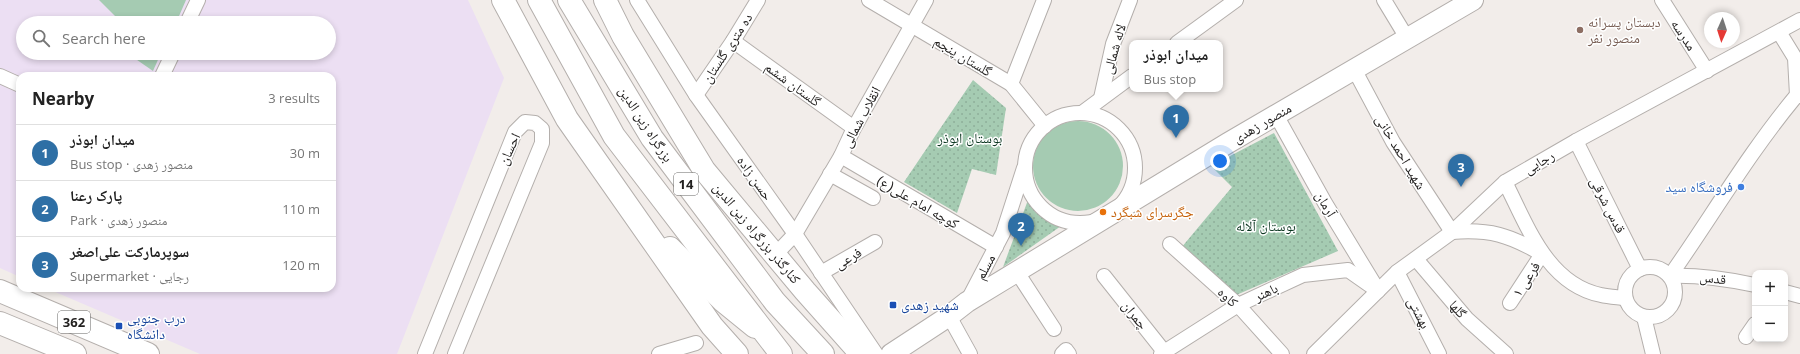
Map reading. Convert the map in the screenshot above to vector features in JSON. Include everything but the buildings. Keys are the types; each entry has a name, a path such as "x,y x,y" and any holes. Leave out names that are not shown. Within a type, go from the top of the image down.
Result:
{"main road":[{"path":"503,0 567,119 712,326 737,354"},
{"name":"14","path":"539,0 614,136 781,354"},
{"name":"بزرگراه زین الدین","path":"569,0 652,138 775,302 823,354"},
{"name":"کنارگذر بزرگراه زین الدین","path":"605,0 623,36 704,170 860,354"},
{"name":"منصور زهدی","path":"896,352 967,302 1276,115 1473,0"},
{"path":"602,169 677,256 723,300 767,336"},
{"name":"362","path":"0,291 148,354"},
{"name":"362","path":"0,323 75,354"}],"street":[{"path":"190,16 198,0"},
{"name":"حسن زاده","path":"637,0 696,95 795,234 876,354"},
{"name":"ده متری گلستان","path":"696,95 733,41 758,0"},
{"name":"گلستان پنجم","path":"869,0 912,24 1011,84 1045,126"},
{"name":"انقلاب شمالی","path":"775,255 795,234 841,156 854,128 926,0"},
{"path":"1011,84 1044,0"},
{"name":"لاله شمالی","path":"1101,98 1113,44 1130,0"},
{"path":"1181,40 1236,0"},
{"path":"1384,0 1407,38"},
{"name":"مدرسه","path":"1662,0 1707,71"},
{"name":"رجایی","path":"1314,354 1397,272 1452,232 1505,182 1576,141 1800,20"},
{"path":"1670,276 1755,150 1799,96 1795,58 1779,32"},
{"name":"گلستان ششم","path":"733,41 854,128"},
{"path":"164,72 170,60"},
{"name":"شهید احمد خانی","path":"1354,69 1393,142 1452,232"},
{"path":"0,76 16,83"},
{"path":"1082,113 1129,78"},
{"path":"1082,113 1097,116 1110,122 1122,131 1130,144 1135,158 1136,173 1126,200 1112,214 1100,220 1076,222 1060,221 1048,214 1037,204 1030,192 1026,178 1025,164 1031,143 1045,126 1056,119 1069,114 1082,113"},
{"name":"آرمان","path":"1276,115 1325,204 1378,291"},
{"name":"احسان","path":"425,354 515,132 525,122 535,123 542,129 542,143 456,354"},
{"name":"قدس شرقی","path":"1576,141 1640,269"},
{"name":"کوچه امام علی(ع)","path":"841,156 996,247"},
{"name":"مسلم","path":"967,302 1003,233 1025,164"},
{"path":"830,174 873,198"},
{"path":"1505,182 1542,254 1558,272 1577,286 1600,295 1625,298"},
{"path":"1452,232 1472,230 1492,233 1516,239 1542,254"},
{"name":"فرعی","path":"821,273 875,242"},
{"name":"کاوه","path":"1170,244 1238,305 1282,354"},
{"name":"فرعی ۱","path":"1510,304 1542,254"},
{"name":"گلها","path":"1416,259 1467,319 1506,354"},
{"path":"1656,268 1670,276 1675,291 1671,306 1659,316 1644,317 1631,309 1625,298 1625,289 1627,281 1640,269 1656,268"},
{"name":"باهنر","path":"1164,353 1238,305 1303,275 1348,270 1378,291"},
{"path":"1017,272 1054,329"},
{"name":"بهشتی","path":"1397,272 1439,354"},
{"name":"قدس","path":"1670,276 1692,275 1727,279 1752,284"},
{"name":"چمران","path":"1104,276 1164,353"},
{"path":"1788,293 1800,296"},
{"path":"949,316 970,354"},
{"path":"1644,317 1653,354"},
{"path":"1746,337 1752,328"},
{"path":"659,354 696,343"},
{"path":"1062,354 1066,350 1069,354"}],"shaded area":[{"path":"0,0 468,0 504,78 397,354 200,354 55,292 336,292 336,72 16,72 16,275 0,268"}],"green space":[{"path":"99,0 186,0 179,16 115,16"},
{"path":"137,60 158,60 153,71"},
{"name":"بوستان ابوذر","path":"973,80 1006,108 996,175 972,169 957,213 904,182"},
{"path":"1078,121 1095,125 1110,134 1119,149 1123,166 1119,183 1110,198 1095,207 1078,211 1061,207 1046,198 1037,183 1033,166 1037,149 1046,134 1061,125"},
{"name":"بوستان آلاله","path":"1274,133 1338,251 1234,296 1181,248 1232,187 1211,166"},
{"path":"1028,200 1061,226 1003,267"}],"place":[{"name":"دبستان پسرانه منصور نفر","path":"1580,30"},
{"name":"میدان ابوذر","path":"1176,138"},
{"name":"سوپرمارکت علی‌اصغر","path":"1461,187"},
{"name":"فروشگاه سید","path":"1741,187"},
{"name":"جگرسرای شبگرد","path":"1103,212"},
{"name":"پارک رعنا","path":"1021,246"},
{"name":"شهید زهدی","path":"893,305"},
{"name":"درب جنوبی دانشگاه","path":"119,326"}]}
